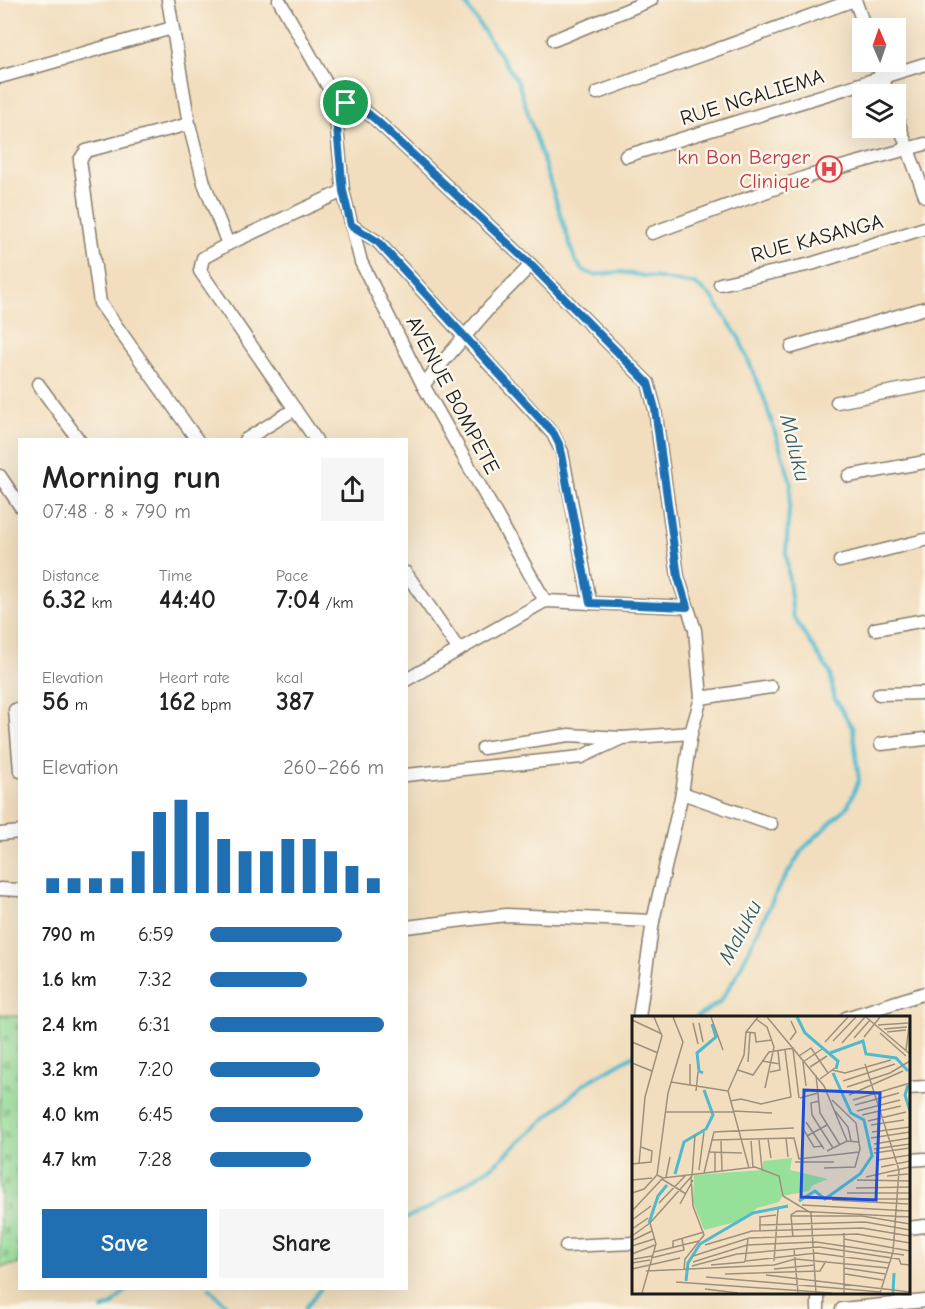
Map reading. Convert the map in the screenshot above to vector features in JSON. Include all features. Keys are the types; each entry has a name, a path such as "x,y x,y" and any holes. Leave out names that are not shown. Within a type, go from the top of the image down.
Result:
{"street":[{"path":"168,0 189,124 204,183 228,244"},
{"name":"AVENUE BOMPETE","path":"279,0 334,97 343,191 361,262 423,385 545,601"},
{"path":"554,40 651,0"},
{"path":"597,93 855,0 861,18"},
{"path":"0,76 172,28"},
{"name":"RUE NGALIEMA","path":"626,156 925,64"},
{"path":"880,72 884,84"},
{"path":"334,97 366,112 376,120 531,265 641,375 650,388 678,577 697,644 701,698 691,733 682,793 653,921 639,1016"},
{"path":"189,124 86,151 80,160 100,303 196,438"},
{"path":"903,138 925,196"},
{"path":"652,233 809,176 925,144"},
{"path":"315,438 200,271 203,258 228,244 343,191"},
{"path":"351,225 378,242 464,339 554,434 559,444 590,603"},
{"name":"RUE KASANGA","path":"720,284 811,264 925,228"},
{"path":"423,385 531,265"},
{"path":"792,347 925,308"},
{"path":"38,384 78,438"},
{"path":"837,402 925,385"},
{"path":"248,438 295,409"},
{"path":"849,476 925,462"},
{"path":"0,476 18,503"},
{"path":"840,561 925,540"},
{"path":"408,576 459,650"},
{"path":"408,679 545,601 687,607"},
{"path":"875,629 925,620"},
{"path":"701,698 771,687"},
{"path":"879,694 925,693"},
{"path":"15,710 18,757"},
{"path":"483,748 569,735 622,738 691,733"},
{"path":"408,775 581,757 622,738"},
{"path":"881,744 925,739"},
{"path":"682,793 771,824"},
{"path":"0,834 18,832"},
{"path":"0,889 18,890"},
{"path":"408,927 506,915 653,921"},
{"path":"852,1016 925,993"},
{"path":"910,1160 925,1159"},
{"path":"910,1228 925,1226"},
{"path":"567,1246 632,1243"},
{"path":"842,1309 925,1301"}],"green space":[{"path":"0,1014 18,1017 18,1264 0,1267"}],"waterway":[{"name":"Maluku","path":"463,0 518,82 575,260 583,270 594,275 620,272 695,284 712,297 739,338 764,398 791,482 786,552 793,616 830,673 834,697 853,729 859,780 848,806 803,849 779,887 737,975 720,1002 699,1016"},
{"name":"Maluku","path":"408,1217 429,1208 494,1165 584,1084 632,1056"},
{"name":"Maluku","path":"103,1309 112,1305 126,1290"},
{"name":"Maluku","path":"211,1290 230,1309"},
{"name":"Maluku","path":"305,1309 319,1290"}],"place":[{"name":"kn Bon Berger Clinique","path":"829,169"}],"route":[{"path":"334,97 346,103 366,112 376,120 531,265 648,383 655,409 679,584 687,607 590,603 562,452 554,434 464,339 378,242 351,225 343,191 334,97"}]}
